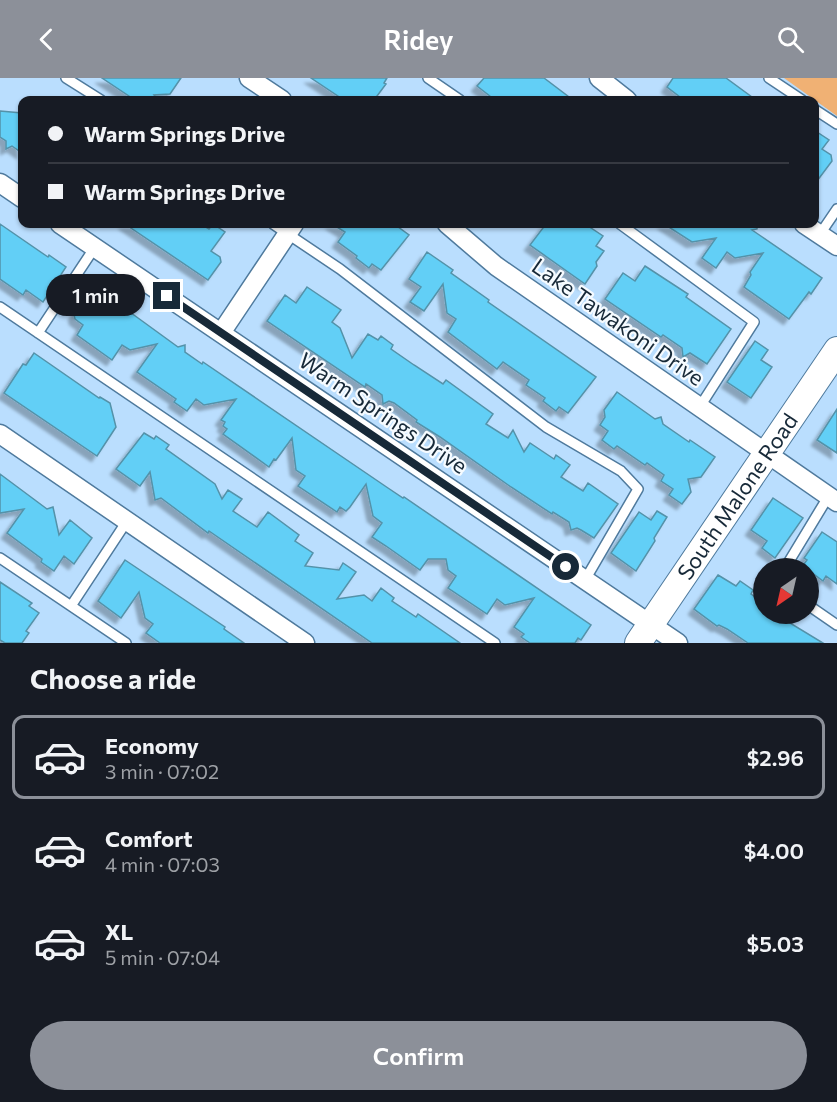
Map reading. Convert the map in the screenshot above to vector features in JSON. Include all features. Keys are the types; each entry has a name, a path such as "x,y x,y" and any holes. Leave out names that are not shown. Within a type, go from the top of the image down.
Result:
{"street":[{"path":"249,78 276,96"},
{"path":"599,78 622,96"},
{"path":"0,183 18,195"},
{"name":"Warm Springs Drive","path":"66,228 585,580 644,634 678,643"},
{"path":"220,333 284,228"},
{"name":"Lake Tawakoni Drive","path":"452,228 496,266 833,500"},
{"path":"810,228 837,246"},
{"name":"South Malone Road","path":"644,634 837,350"},
{"path":"0,434 305,643"}],"lane":[{"path":"66,78 78,81 95,96"},
{"path":"428,78 454,96"},
{"path":"769,78 796,96"},
{"path":"819,112 837,124"},
{"path":"820,234 837,209"},
{"path":"286,228 546,427 621,471 638,489 585,580"},
{"path":"625,228 754,322 699,408"},
{"path":"38,333 95,247"},
{"path":"0,307 495,643"},
{"path":"792,558 833,500"},
{"path":"71,606 127,521"},
{"path":"0,558 126,643"},
{"path":"819,613 837,625"}],"shaded area":[{"path":"784,78 837,78 837,116 819,103 819,96 809,96"}],"building":[{"path":"102,78 181,78 170,94 129,96"},
{"path":"311,78 387,78 384,83 386,84 377,96 338,96"},
{"path":"484,78 544,78 568,96 490,96 477,86"},
{"path":"673,78 726,78 751,96 679,96 667,87"},
{"path":"0,111 18,113 18,150 12,146 6,149 6,141 0,137"},
{"path":"819,133 829,140 822,149 831,155 832,161 819,178"},
{"path":"0,224 66,267 43,302 26,290 23,295 0,279"},
{"path":"131,228 219,228 225,232 211,251 220,257 221,262 208,280"},
{"path":"338,228 399,228 409,235 381,270 372,264 369,268 338,242 345,232"},
{"path":"543,228 591,228 603,236 596,246 604,251 585,284 530,245"},
{"path":"670,228 757,228 752,230 822,278 789,319 744,287 751,275 750,272 763,253 735,258 727,252 716,268 702,258 716,238 692,242"},
{"path":"427,252 453,270 451,273 489,300 488,302 596,377 568,413 559,407 556,411 543,401 545,398 526,385 529,380 503,362 497,369 448,332 456,319 447,313 443,284 424,311 410,302 421,287 409,279"},
{"path":"645,266 688,294 686,297 731,329 707,364 690,353 683,357 682,348 663,335 661,337 605,299 623,273 635,281"},
{"path":"94,286 178,347 185,345 185,352 202,364 203,362 591,625 581,640 578,638 575,643 530,643 521,637 524,634 514,627 534,598 505,605 497,599 487,614 448,588 456,576 448,570 446,559 428,559 420,570 372,537 382,523 373,516 366,484 346,511 340,507 337,512 298,486 305,476 296,470 292,438 269,467 223,434 227,429 223,426 225,422 221,420 236,399 204,405 196,399 187,411 174,402 176,399 137,372 157,344 130,350 122,345 112,360 77,335 83,325 75,319 74,315"},
{"path":"307,287 341,310 332,322 340,328 352,358 368,334 378,340 381,336 393,345 391,349 443,384 446,380 493,414 486,424 508,438 513,430 524,452 530,443 554,459 556,455 570,465 561,477 583,491 588,483 618,504 594,538 577,528 571,530 569,522 553,512 552,514 511,487 416,422 417,420 394,403 389,401 383,404 382,395 366,384 365,387 267,321 285,295 296,303"},
{"path":"755,341 768,350 761,360 772,367 751,398 727,382"},
{"path":"34,353 99,398 110,403 116,427 97,456 4,393 23,364 26,365"},
{"path":"617,392 655,419 661,417 663,424 715,457 701,477 688,479 691,492 682,504 669,495 673,489 661,481 664,475 617,446 614,449 602,440 608,431 600,425 605,417 604,410"},
{"path":"837,409 837,453 817,440"},
{"path":"144,433 154,439 156,436 169,445 166,449 215,484 222,499 228,490 242,499 233,511 257,527 268,512 299,535 295,541 313,553 305,566 339,570 343,563 356,572 337,599 364,595 372,601 381,588 394,598 392,601 416,617 418,614 460,643 372,643 209,531 208,533 161,498 155,500 150,472 140,486 116,469"},
{"path":"0,474 47,509 53,507 59,535 70,520 92,538 74,564 64,556 54,571 7,533 24,509 0,513"},
{"path":"773,498 803,518 775,558 762,548 767,541 751,530"},
{"path":"657,511 667,517 636,571 611,553 639,512 651,520"},
{"path":"822,532 837,542 837,584 826,576 823,581 819,578 819,558 804,558"},
{"path":"125,560 225,627 224,629 244,643 160,643 146,633 153,624 145,618 139,592 121,618 98,601"},
{"path":"718,575 736,586 740,581 753,590 751,594 753,595 753,624 792,624 823,643 748,643 727,629 717,626 694,609"},
{"path":"0,582 32,603 29,606 39,613 26,631 29,633 22,643 5,643 0,640"}],"route":[{"path":"167,296 566,567"}]}
